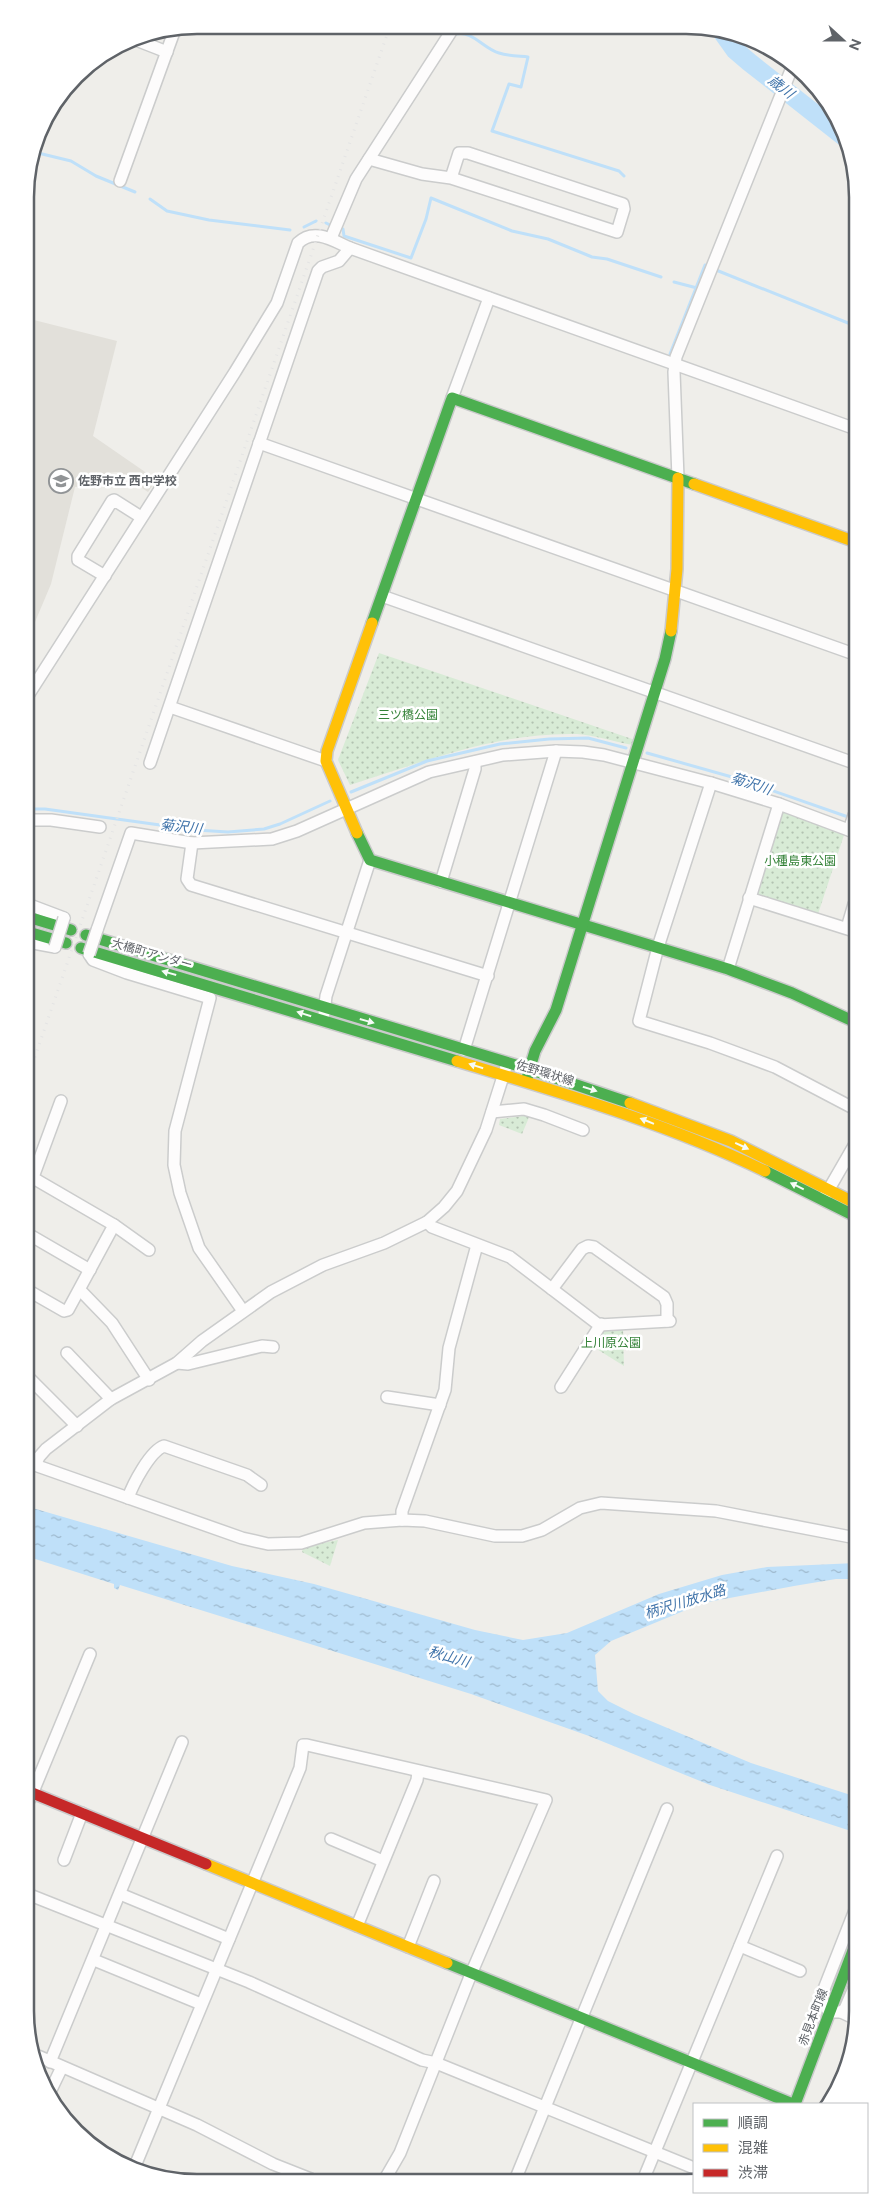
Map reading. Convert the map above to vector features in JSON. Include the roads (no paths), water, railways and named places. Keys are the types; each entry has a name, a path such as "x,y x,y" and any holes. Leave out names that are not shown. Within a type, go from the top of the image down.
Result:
{"street":[{"path":"331,238 347,196 368,159 449,34"},
{"path":"120,181 173,36"},
{"path":"143,43 167,52"},
{"path":"526,1082 535,1051 556,1010 634,763 672,632 677,592 678,478 675,364 791,71"},
{"path":"368,159 422,174 451,178 616,232 624,209 623,204 468,153 459,153 451,178"},
{"path":"34,686 235,372 277,303 298,244 307,238 326,235 350,248 849,427"},
{"path":"150,763 230,534 231,521 318,271 322,267 339,261 350,248"},
{"path":"489,298 327,751 326,761 364,852 370,860 728,969 792,993 849,1019"},
{"path":"452,398 849,540"},
{"path":"259,443 849,652"},
{"path":"104,576 78,560 78,556 107,509 114,500 141,517"},
{"path":"382,596 849,761"},
{"path":"170,707 326,761"},
{"path":"464,1050 556,751"},
{"path":"243,1311 199,1248 182,1201 174,1165 175,1131 210,998 127,974 92,960 85,951 131,833 192,843 250,841 272,838 297,831 429,772 504,755 556,751 583,752 634,763 711,783 849,824"},
{"path":"441,882 475,769 474,762"},
{"path":"711,783 658,948 639,1021 710,1043 775,1067 849,1106"},
{"path":"728,969 748,898 779,804"},
{"path":"34,820 51,820 100,828"},
{"path":"192,843 187,879 191,885 488,976"},
{"path":"324,1014 326,996 370,860"},
{"path":"748,898 849,928"},
{"path":"34,906 64,918 60,945"},
{"path":"34,919 71,930"},
{"name":"大橋町アンダー","path":"91,933 218,981"},
{"path":"34,934 60,945"},
{"path":"34,943 60,945"},
{"name":"大橋町アンダー","path":"85,951 218,981"},
{"name":"佐野環状線","path":"218,981 324,1014 504,1075 630,1114 826,1194 849,1201"},
{"name":"佐野環状線","path":"324,1014 464,1050 623,1100 731,1141 826,1194 849,1211"},
{"path":"34,1462 46,1450 111,1399 149,1380 177,1363 202,1341 243,1311 298,1277 323,1265 384,1242 426,1222 444,1207 457,1191 480,1145 508,1063"},
{"path":"34,1168 61,1100"},
{"path":"492,1112 524,1109 583,1130"},
{"path":"826,1194 849,1154"},
{"path":"34,1178 114,1225 149,1250"},
{"path":"426,1222 477,1245 510,1257 552,1288 601,1324 668,1321 667,1304 664,1297 594,1247 588,1246 582,1249 552,1288"},
{"path":"34,1294 64,1311 68,1310 114,1225"},
{"path":"34,1237 90,1270"},
{"path":"402,1520 402,1511 445,1390 449,1348 477,1245"},
{"path":"80,1290 112,1323 149,1380"},
{"path":"561,1387 601,1324"},
{"path":"177,1363 188,1364 262,1346 273,1347"},
{"path":"67,1354 111,1399"},
{"path":"34,1383 76,1426"},
{"path":"388,1397 440,1405"},
{"path":"128,1498 133,1486 156,1450 164,1446 247,1475 261,1485"},
{"path":"34,1465 242,1538 268,1544 300,1543 364,1523 402,1520 425,1521 495,1536 522,1536 542,1530 580,1508 601,1503 716,1511 849,1537"},
{"path":"34,1788 90,1654"},
{"path":"50,2062 94,1960 182,1742"},
{"path":"136,2162 300,1768 303,1745 546,1800 471,1974 400,2153 387,2174"},
{"path":"356,1926 417,1780 418,1772"},
{"path":"34,1796 143,1837 471,1974 791,2103"},
{"path":"518,2174 667,1809"},
{"path":"64,1860 82,1813"},
{"path":"331,1839 383,1861"},
{"path":"646,2174 777,1856"},
{"path":"408,1947 434,1880"},
{"path":"120,1894 229,1939"},
{"path":"34,1897 249,1982 422,2060 436,2063 693,2168"},
{"path":"849,1925 822,1994 822,2001 835,2012 849,2017"},
{"path":"740,1946 800,1971"},
{"path":"94,1960 201,2004"},
{"name":"赤見本町線","path":"794,2103 835,2012 849,1966"},
{"path":"835,2012 845,2009 849,2001"},
{"path":"40,2058 197,2125 273,2164 298,2174"},
{"path":"53,2087 62,2067"}],"water":[{"path":"34,1508 232,1566 314,1584 475,1630 523,1640 567,1633 659,1594 722,1575 767,1567 849,1563 849,1579 836,1579 703,1603 611,1641 595,1655 598,1691 608,1701 634,1714 751,1763 849,1794 849,1830 710,1785 589,1736 471,1694 120,1585 118,1590 114,1588 114,1584 34,1559"}],"waterway":[{"path":"456,34 473,37 499,53 528,57 521,87 509,84 492,131 619,171 624,176"},
{"name":"歳川","path":"727,39 735,50 749,62 834,129"},
{"path":"40,153 71,161 96,176 135,192"},
{"path":"343,229 344,236 411,258 426,219 431,198 512,231 548,239 592,257 607,259 661,277"},
{"path":"150,199 167,211 209,220 290,230"},
{"path":"304,227 316,221"},
{"path":"326,223 330,225"},
{"path":"670,354 705,265"},
{"path":"716,270 849,323"},
{"path":"674,282 697,288"},
{"name":"菊沢川","path":"351,792 427,761 500,744 549,739 588,738 626,748"},
{"name":"菊沢川","path":"647,753 739,779 849,817"},
{"name":"菊沢川","path":"34,809 196,830 228,832 264,829 280,824 330,801"}],"railway":[{"path":"34,1060 387,34"}],"place":[{"name":"佐野市立 西中学校","path":"61,481"}],"park label":[{"name":"三ツ橋公園","path":"408,715"},
{"name":"小種島東公園","path":"800,861"},
{"name":"上川原公園","path":"611,1343"}],"water label":[{"name":"柄沢川放水路","path":"685,1602"},
{"name":"秋山川","path":"449,1657"}]}
